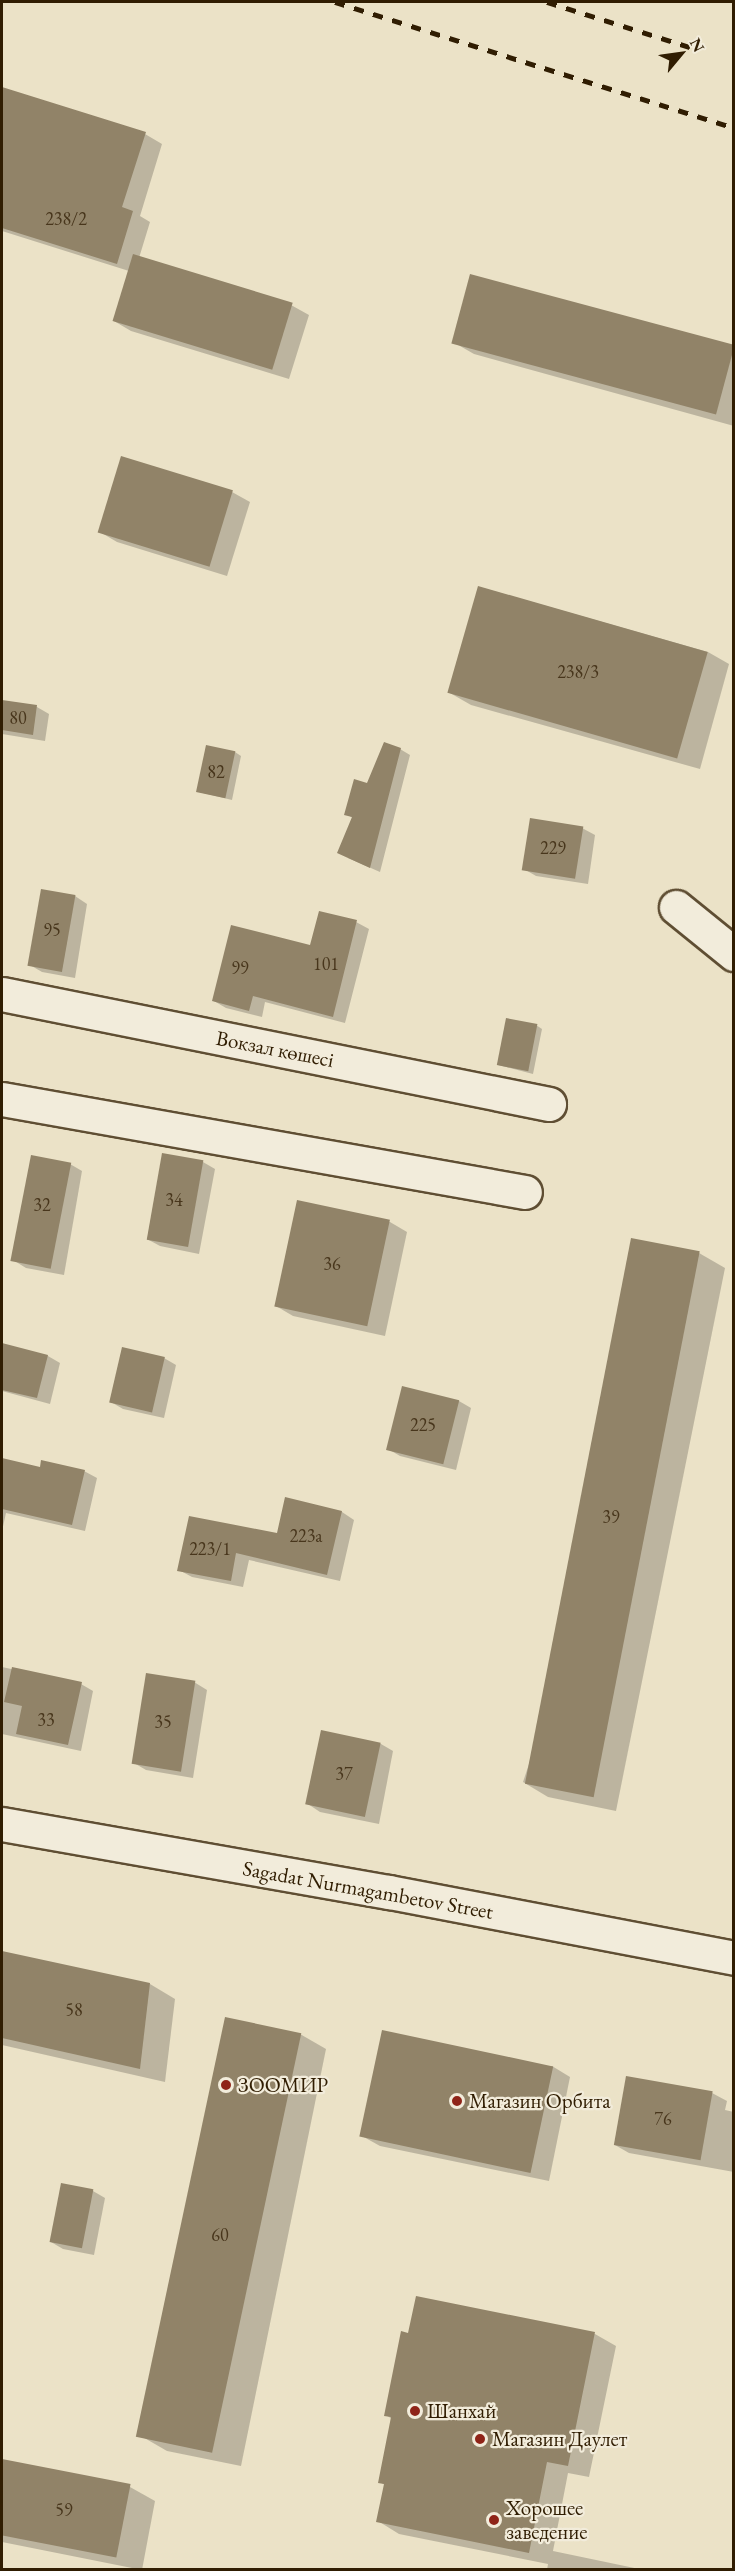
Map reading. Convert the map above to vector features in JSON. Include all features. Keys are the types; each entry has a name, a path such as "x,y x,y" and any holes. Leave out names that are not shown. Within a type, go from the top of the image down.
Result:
{"street":[{"path":"676,907 734,954"},
{"name":"Вокзал көшесі","path":"2,994 549,1104"},
{"path":"2,1099 525,1191"},
{"name":"Sagadat Nurmagambetov Street","path":"2,1824 401,1894 734,1958"}],"building":[{"path":"2,87 146,132 122,207 133,211 117,264 2,228"},
{"path":"133,254 293,303 272,370 113,321"},
{"path":"470,274 734,345 716,414 451,344"},
{"path":"121,456 233,490 209,567 98,533"},
{"path":"478,586 708,652 677,759 447,693"},
{"path":"2,700 37,705 33,735 2,730"},
{"path":"384,742 401,748 370,868 337,853 352,817 344,815 354,779 367,783"},
{"path":"206,745 235,751 225,798 196,792"},
{"path":"530,818 583,826 575,879 522,870"},
{"path":"41,889 75,895 62,972 27,966"},
{"path":"319,911 357,920 333,1017 253,996 249,1011 212,1001 231,925 310,945"},
{"path":"506,1018 537,1024 528,1071 497,1065"},
{"path":"162,1153 203,1160 188,1247 147,1240"},
{"path":"31,1155 71,1163 51,1269 10,1261"},
{"path":"297,1200 390,1220 367,1326 274,1307"},
{"path":"631,1238 700,1251 594,1797 525,1784"},
{"path":"2,1343 48,1355 37,1398 2,1390"},
{"path":"122,1347 165,1357 152,1412 109,1403"},
{"path":"402,1386 459,1400 443,1464 386,1450"},
{"path":"2,1458 40,1467 41,1460 85,1470 72,1525 2,1509"},
{"path":"285,1497 342,1511 327,1575 236,1553 231,1581 177,1571 189,1516 277,1533"},
{"path":"12,1667 82,1682 68,1745 16,1734 22,1706 4,1702"},
{"path":"146,1673 195,1681 181,1772 132,1764"},
{"path":"321,1730 381,1743 365,1817 305,1804"},
{"path":"2,1951 150,1983 140,2069 2,2038"},
{"path":"225,2017 301,2033 212,2453 136,2437"},
{"name":"Магазин Орбита","path":"382,2030 553,2066 531,2173 359,2137"},
{"path":"626,2076 713,2091 701,2160 614,2145"},
{"path":"61,2183 93,2189 82,2248 50,2242"},
{"name":"Магазин Даулет","path":"416,2296 595,2332 568,2466 547,2462 529,2553 376,2522 384,2484 378,2483 391,2417 384,2416 401,2331 408,2333"},
{"path":"2,2459 131,2484 116,2558 2,2535"}],"railway":[{"path":"335,2 734,128"},
{"path":"547,2 690,47"}],"place":[{"name":"ЗООМИР","path":"226,2085"},
{"name":"Магазин Орбита","path":"457,2101"},
{"name":"Шанхай","path":"415,2411"},
{"name":"Магазин Даулет","path":"480,2439"},
{"name":"Хорошее заведение","path":"494,2520"}]}
